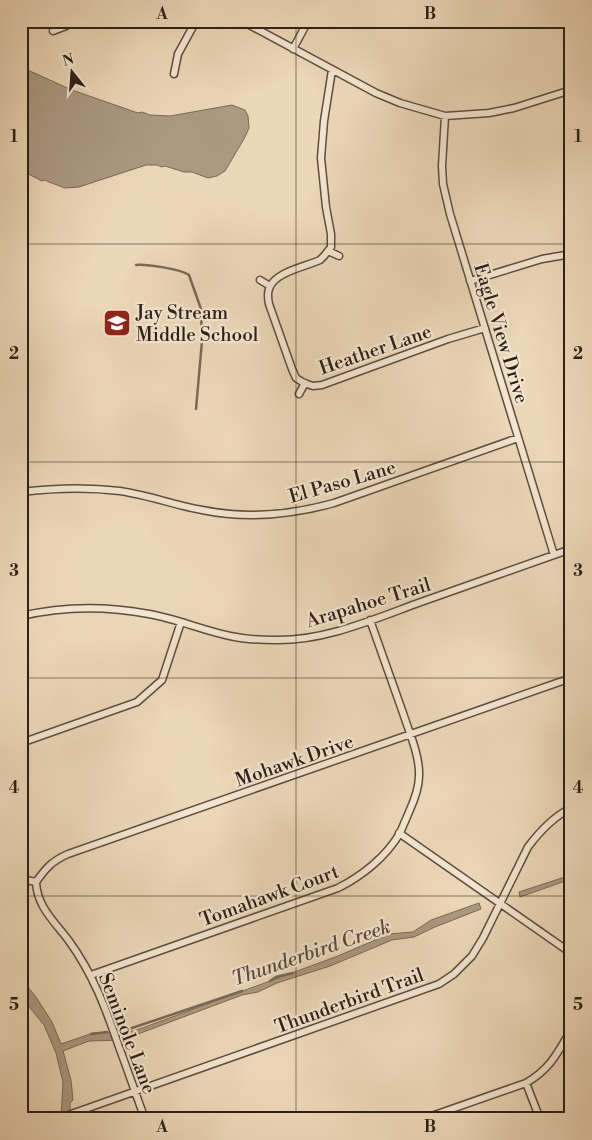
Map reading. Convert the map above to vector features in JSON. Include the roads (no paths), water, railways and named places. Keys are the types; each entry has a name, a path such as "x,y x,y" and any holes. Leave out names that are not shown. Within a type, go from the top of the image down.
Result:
{"street":[{"path":"53,31 66,26 69,21"},
{"path":"174,74 178,54 196,21"},
{"path":"242,21 376,93 400,103 445,116 514,108 571,90"},
{"path":"293,49 308,21"},
{"path":"260,280 270,286 273,280 281,275 320,260 331,247 321,158 324,120 332,70"},
{"name":"Eagle View Drive","path":"445,116 442,148 443,184 450,214 554,555"},
{"path":"328,251 339,256"},
{"path":"470,281 542,259 571,254"},
{"name":"Heather Lane","path":"270,286 268,296 270,304 292,369 296,378 313,386 322,385 448,339 484,328"},
{"path":"299,394 305,383"},
{"name":"El Paso Lane","path":"21,492 58,488 87,488 133,494 214,512 260,515 291,513 334,503 518,438"},
{"name":"Arapahoe Trail","path":"21,616 54,610 118,609 150,614 229,636 249,639 276,640 318,636 370,620 571,549"},
{"name":"Tomahawk Court","path":"91,975 338,888 350,882 373,865 399,834 418,788 419,763 370,620"},
{"path":"21,743 137,702 162,680 181,622"},
{"name":"Mohawk Drive","path":"36,882 51,862 68,854 571,678"},
{"name":"Thunderbird Trail","path":"59,1118 439,984 464,966 472,956 483,938 528,847 551,821 571,808"},
{"path":"399,834 571,953"},
{"path":"21,879 36,882"},
{"name":"Seminole Lane","path":"36,882 37,894 46,912 68,939 91,975 104,1003 145,1119"},
{"path":"423,1119 526,1083 536,1077 548,1066 571,1030"},
{"path":"526,1083 540,1119"}],"waterway":[{"path":"136,265 163,267 189,275 201,309 202,341 196,409"},
{"name":"Thunderbird Creek","path":"270,981 276,977 293,973"},
{"name":"Thunderbird Creek","path":"120,1030 129,1029 242,991"},
{"name":"Thunderbird Creek","path":"91,1034 107,1032"}],"place":[{"name":"Jay Stream Middle School","path":"117,323"}]}
